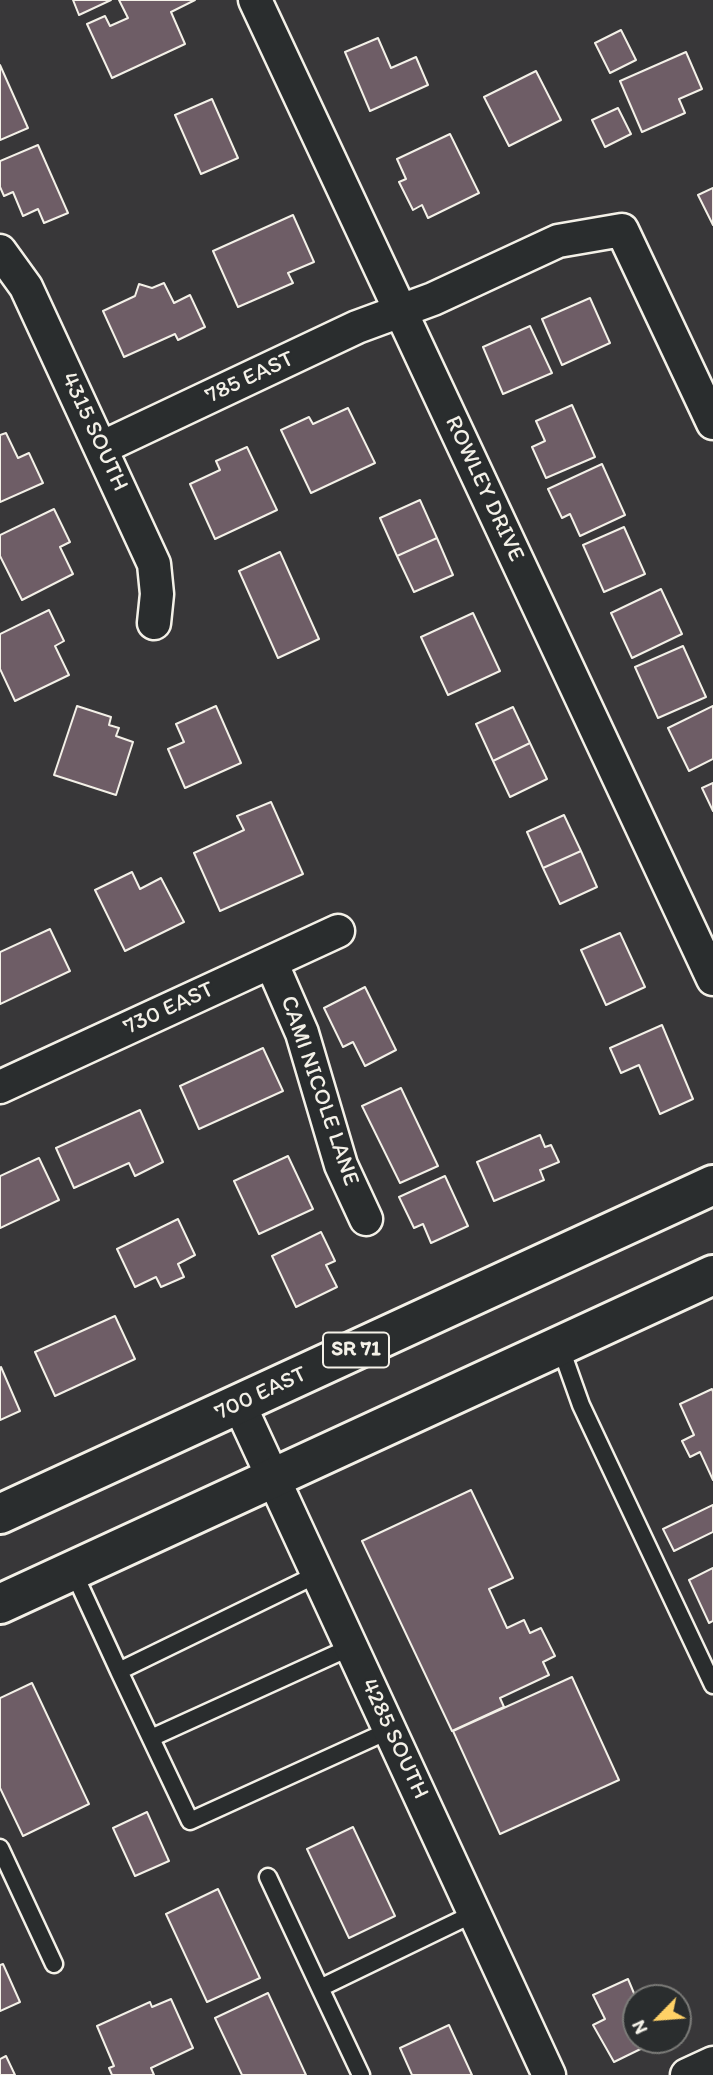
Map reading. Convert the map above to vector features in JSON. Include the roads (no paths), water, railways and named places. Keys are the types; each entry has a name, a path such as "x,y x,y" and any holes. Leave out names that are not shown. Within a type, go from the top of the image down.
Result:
{"main road":[{"name":"700 EAST","path":"0,1514 713,1185"},
{"path":"0,1604 713,1275"}],"street":[{"name":"ROWLEY DRIVE","path":"255,0 713,979"},
{"name":"785 EAST","path":"101,448 356,327 400,311 558,241 622,230 713,423"},
{"name":"4315 SOUTH","path":"0,251 26,287 154,564 157,594 154,623"},
{"name":"730 EAST","path":"0,1087 338,931"},
{"name":"CAMI NICOLE LANE","path":"271,962 302,1033 341,1165 366,1219"},
{"name":"4285 SOUTH","path":"239,1404 549,2075"},
{"path":"687,2075 713,2063"}],"lane":[{"path":"561,1346 580,1405 713,1685"},
{"path":"73,1571 190,1821 390,1730"},
{"path":"119,1671 318,1574"},
{"path":"151,1738 351,1647"},
{"path":"0,1849 54,1964"},
{"path":"268,1877 361,2075"},
{"path":"320,1988 475,1913"}]}
